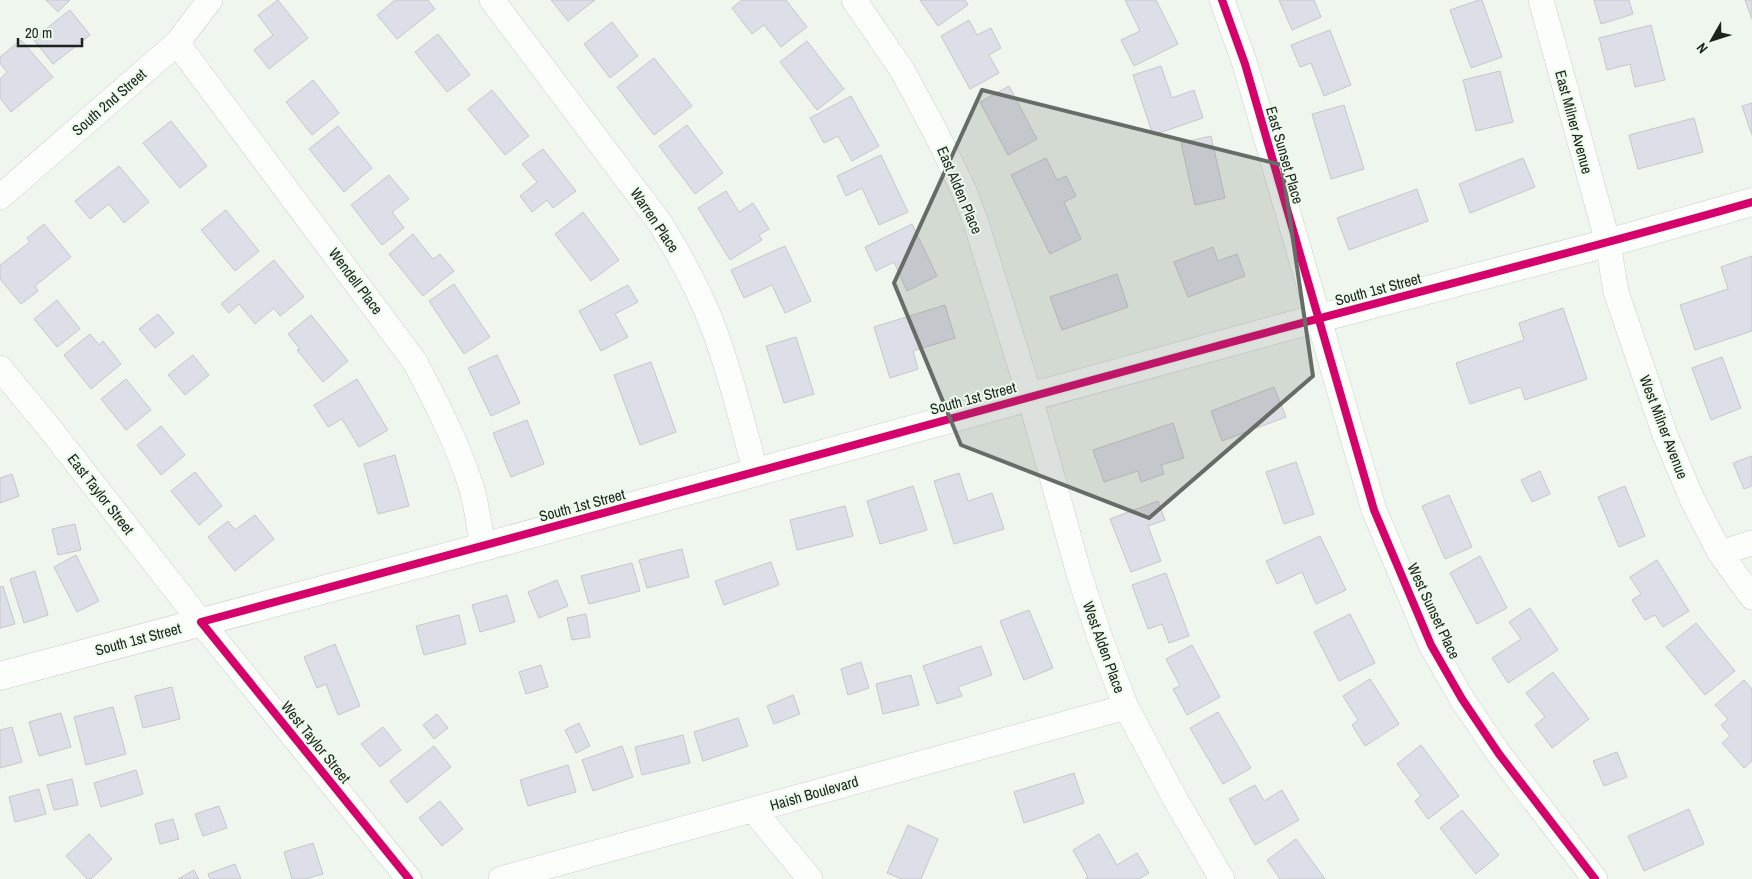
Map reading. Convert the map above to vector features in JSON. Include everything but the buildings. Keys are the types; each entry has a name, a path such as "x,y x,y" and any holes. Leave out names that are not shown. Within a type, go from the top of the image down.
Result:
{"street":[{"name":"South 2nd Street","path":"0,197 177,43 210,0"},
{"name":"Warren Place","path":"492,0 660,223 676,249 715,331 730,377 756,473"},
{"name":"East Alden Place","path":"854,0 902,70 935,131 964,191 976,223 1030,397"},
{"name":"East Sunset Place","path":"1222,0 1245,64 1319,318"},
{"name":"East Milner Avenue","path":"1541,0 1608,243"},
{"name":"Wendell Place","path":"177,43 415,362 438,406 460,457 471,488 483,547"},
{"name":"South 1st Street","path":"0,676 756,473 1319,318 1608,243 1752,202"},
{"name":"West Milner Avenue","path":"1608,243 1616,292 1665,435 1692,499 1720,553 1752,597"},
{"name":"West Sunset Place","path":"1319,318 1325,347 1374,510 1432,645 1462,699 1499,754 1595,879"},
{"name":"East Taylor Street","path":"0,368 201,622"},
{"name":"West Alden Place","path":"1030,397 1079,574 1101,641 1126,707 1174,797 1222,879"},
{"path":"1720,553 1752,542"},
{"name":"West Taylor Street","path":"201,622 409,879"},
{"name":"Haish Boulevard","path":"501,879 754,811 1126,707"},
{"path":"754,811 810,879"}],"highlighted area":[{"path":"982,90 1282,165 1313,376 1149,518 961,445 894,283"}],"cycle path":[{"path":"1222,0 1245,64 1374,510 1431,645 1462,699 1499,754 1595,879"},
{"path":"409,879 201,622 1752,202"}]}
